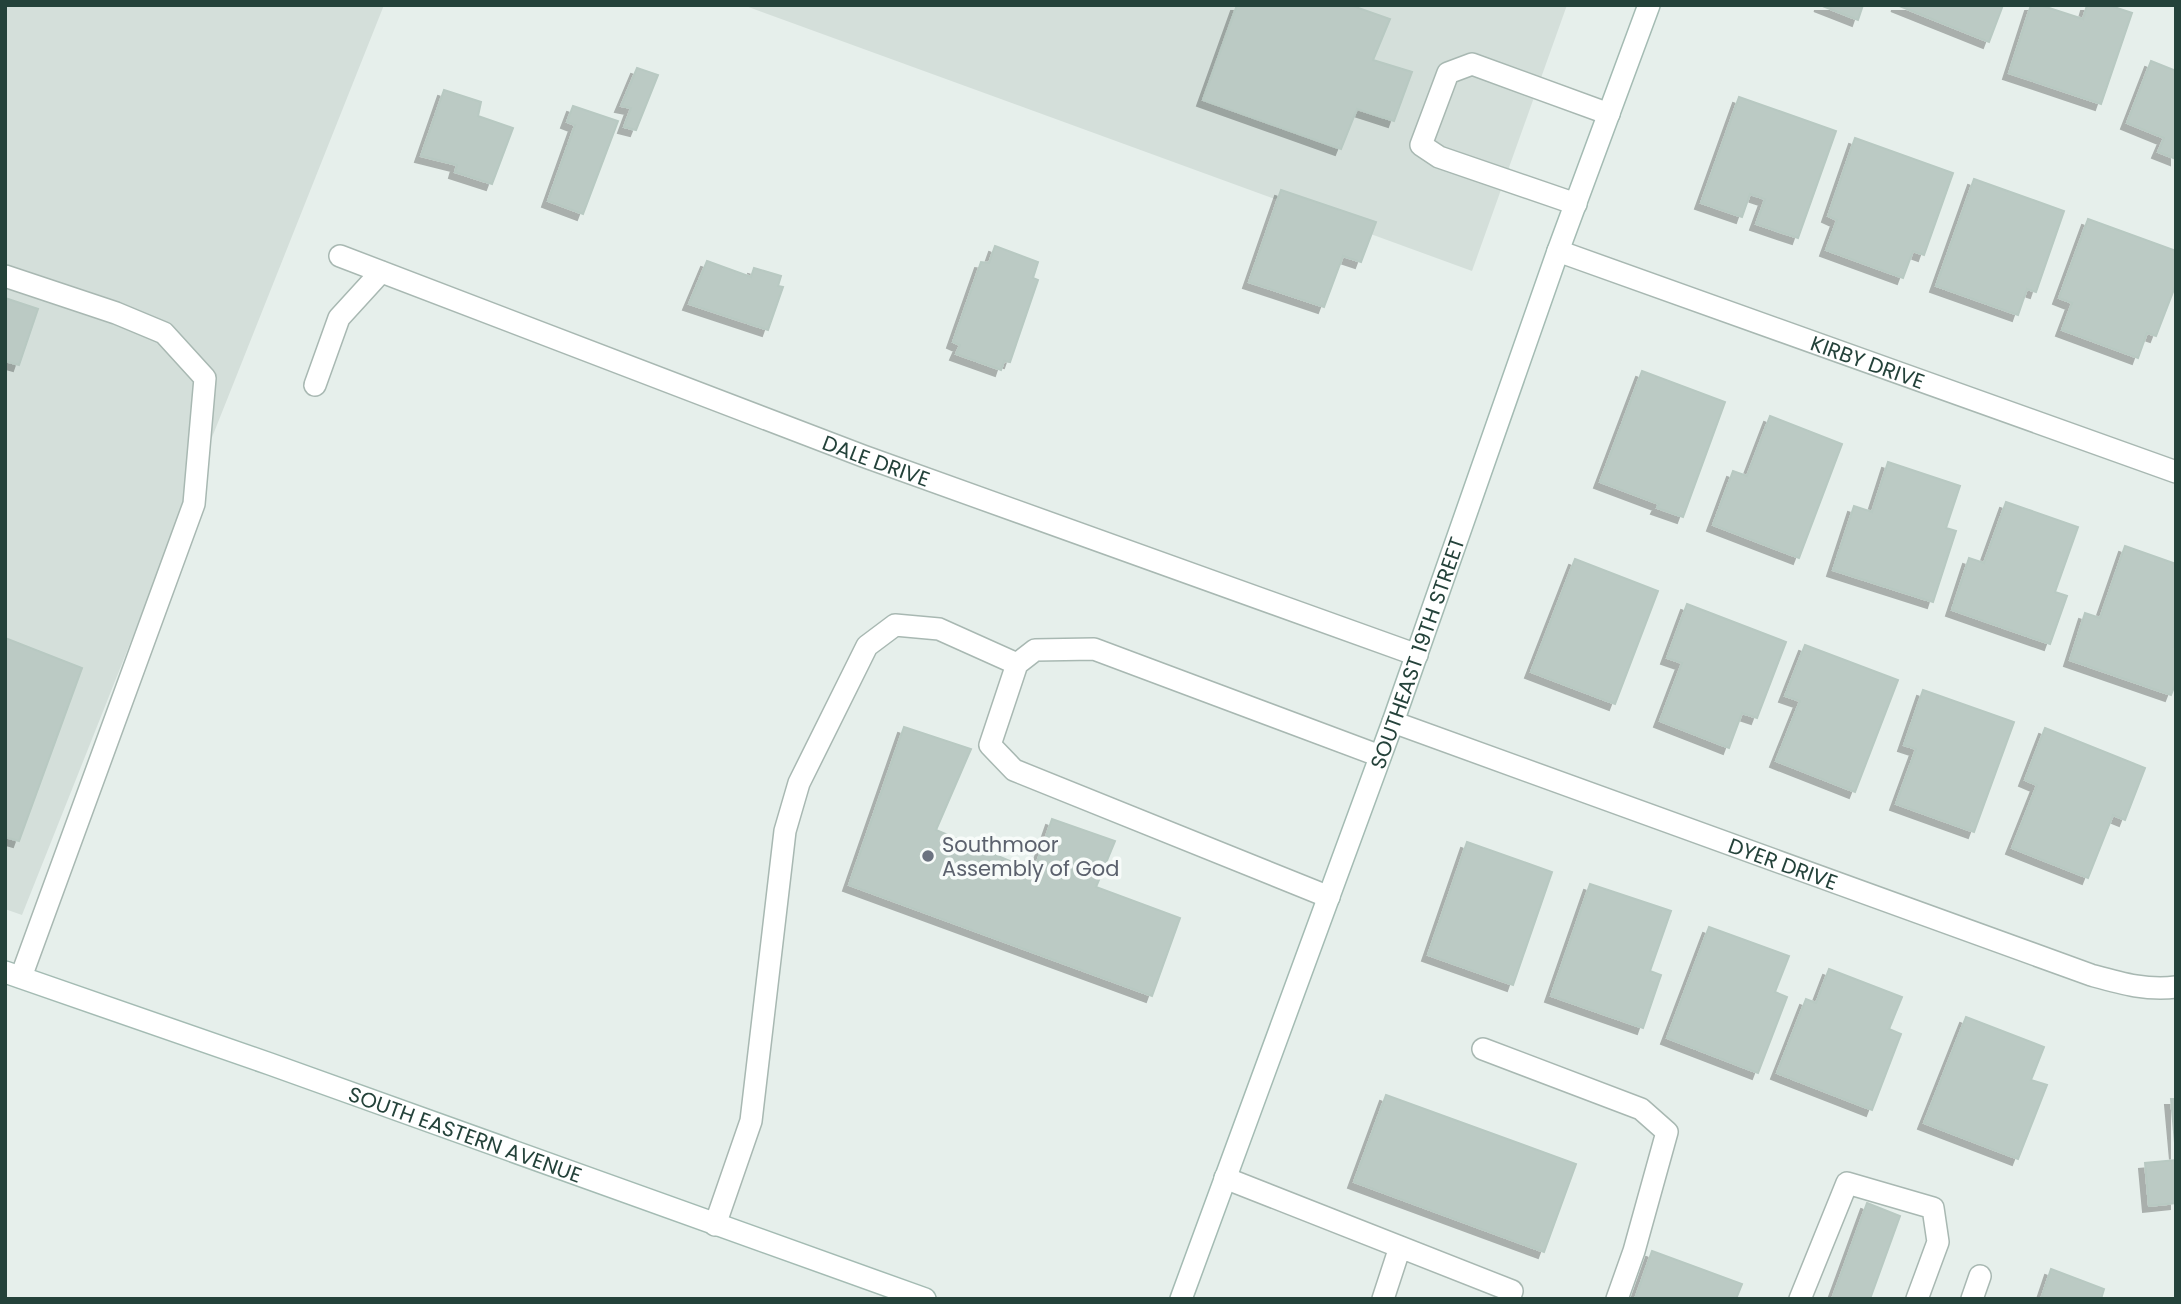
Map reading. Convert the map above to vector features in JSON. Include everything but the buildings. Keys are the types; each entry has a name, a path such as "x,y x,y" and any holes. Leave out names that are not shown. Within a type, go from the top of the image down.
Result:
{"street":[{"name":"SOUTHEAST 19TH STREET","path":"1181,1299 1393,722 1558,251 1648,5"},
{"path":"1576,204 1439,158 1421,145 1448,73 1472,64 1609,114"},
{"name":"KIRBY DRIVE","path":"1558,251 2176,472"},
{"name":"DALE DRIVE","path":"340,256 863,456 1417,654"},
{"path":"315,385 339,318 381,272"},
{"path":"5,276 116,313 163,333 205,379 194,504 13,975"},
{"path":"715,1225 751,1121 785,831 799,783 867,646 895,625 939,629 1017,664"},
{"path":"1329,897 1014,770 989,745 1017,664 1035,650 1094,649 1380,756"},
{"name":"DYER DRIVE","path":"1393,722 2091,975 2129,985 2160,989 2176,987"},
{"name":"SOUTH EASTERN AVENUE","path":"13,975 925,1299"},
{"path":"1483,1049 1641,1109 1667,1132 1634,1251 1617,1299"},
{"path":"1225,1178 1512,1291 1509,1299"},
{"path":"1800,1299 1847,1183 1933,1208 1938,1242 1917,1299"},
{"path":"1383,1299 1400,1247"},
{"path":"1972,1299 1980,1276"}],"shaded area":[{"path":"5,5 384,5 22,915 5,909"},
{"path":"743,5 1567,5 1472,271"}],"place":[{"name":"Southmoor Assembly of God","path":"928,856"}]}
